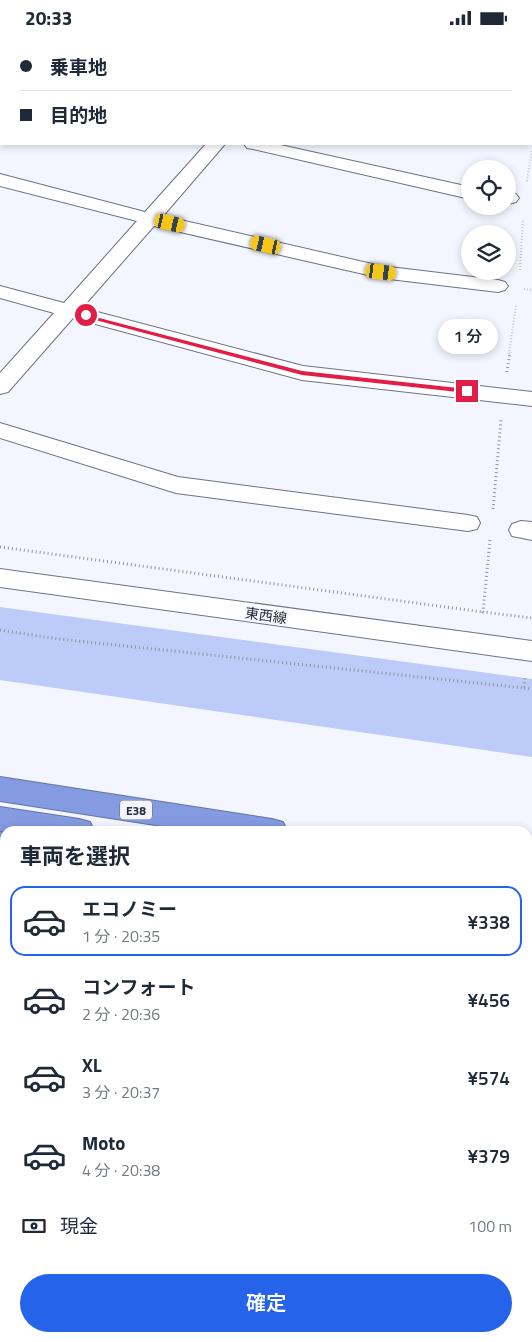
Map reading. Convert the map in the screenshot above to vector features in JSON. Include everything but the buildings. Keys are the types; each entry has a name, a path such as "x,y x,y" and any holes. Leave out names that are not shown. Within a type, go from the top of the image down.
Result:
{"highway":[{"name":"E38","path":"0,789 240,826"},
{"path":"0,819 47,826"}],"street":[{"path":"0,387 215,145"},
{"path":"257,145 461,191"},
{"path":"0,180 151,219 381,272 498,286"},
{"path":"0,292 302,373 532,399"},
{"path":"0,430 176,485 468,523"},
{"name":"東西線","path":"0,579 530,651"}],"path":[{"path":"0,547 483,612"},
{"path":"0,630 59,639 532,689"},
{"path":"524,687 530,651"}],"shaded area":[{"path":"0,607 532,679 532,757 0,680"}],"route":[{"path":"86,315 302,373 467,391"}]}
